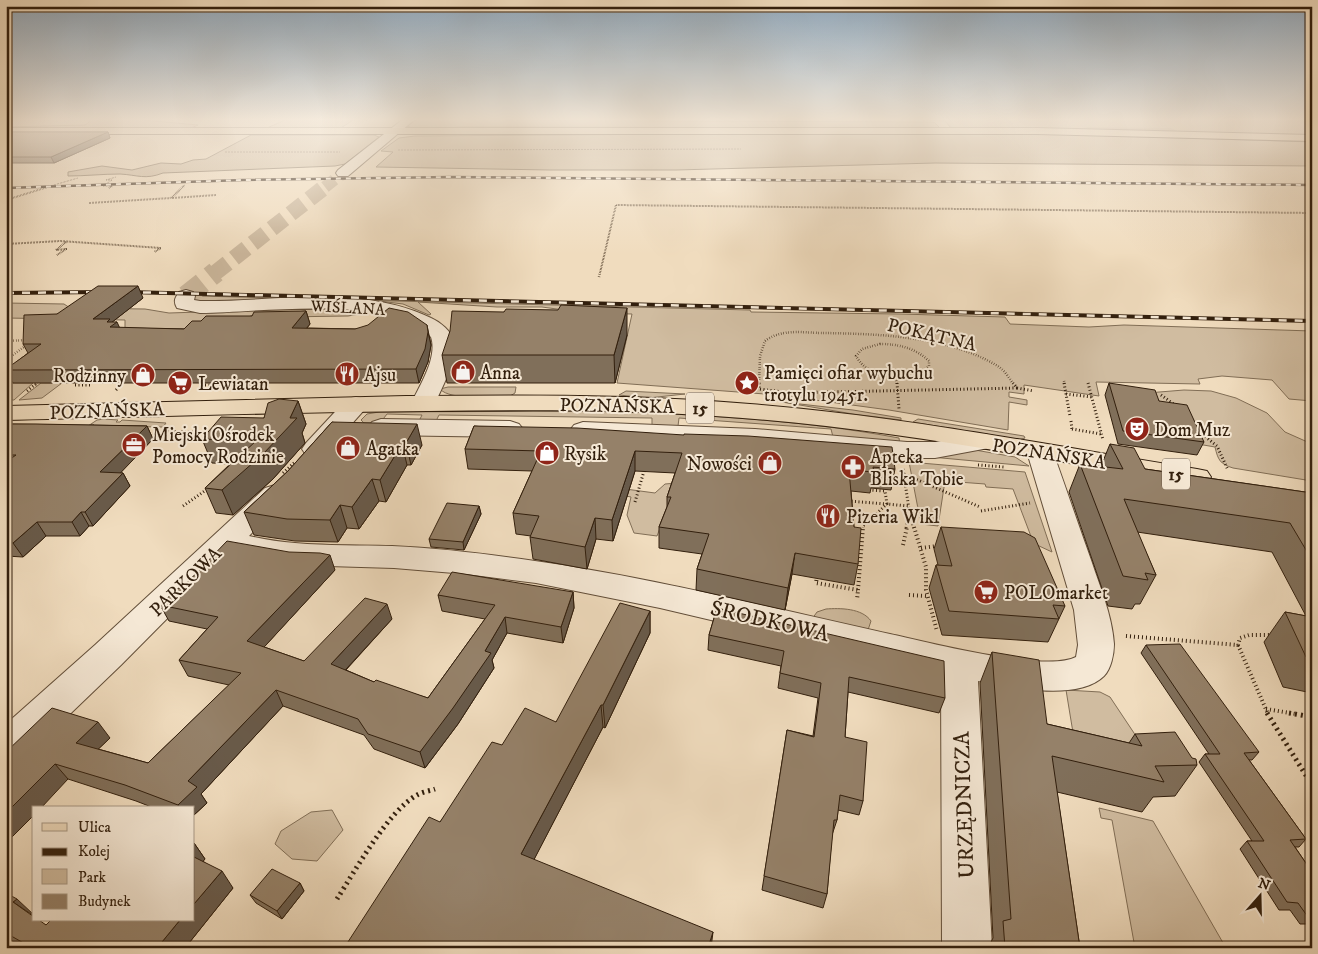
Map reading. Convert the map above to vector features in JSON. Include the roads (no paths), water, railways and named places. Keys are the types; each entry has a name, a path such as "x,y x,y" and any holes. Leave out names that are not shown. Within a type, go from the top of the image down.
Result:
{"main road":[{"name":"POZNAŃSKA","path":"6,413 356,404 610,404 752,411 862,423 1040,452 1226,476"}],"street":[{"path":"343,173 354,165"},
{"name":"WIŚLANA","path":"186,296 184,304 200,307 309,304 358,305 388,308 412,316 434,328 439,333 443,343 442,354 423,404"},
{"name":"PARKOWA","path":"6,749 284,486 356,404"},
{"path":"334,428 548,430 755,436 907,450 935,450 985,442"},
{"name":"ŚRODKOWA","path":"225,543 296,554 394,557 466,563 536,572 660,596 951,661 1024,675 1065,676 1087,670 1091,666 1095,652 1096,634 1091,610 1040,452"},
{"name":"URZĘDNICZA","path":"951,661 967,948"}],"tunnel":[{"path":"325,187 343,173"},
{"path":"215,273 326,186"},
{"path":"186,296 216,272"}],"railway":[{"path":"6,188 243,180 451,177 1312,185"},
{"path":"6,293 102,292"},
{"path":"127,292 1312,321"}],"place":[{"name":"Anna","path":"463,372"},
{"name":"Ajsu","path":"347,374"},
{"name":"Rodzinny","path":"143,375"},
{"name":"Lewiatan","path":"180,383"},
{"name":"Pamięci ofiar wybuchu trotylu 1945r.","path":"747,383"},
{"name":"Dom Muz","path":"1137,429"},
{"name":"Miejski Ośrodek Pomocy Rodzinie","path":"134,445"},
{"name":"Agatka","path":"348,448"},
{"name":"Rysik","path":"547,453"},
{"name":"Nowości","path":"770,463"},
{"name":"Apteka Bliska Tobie","path":"853,467"},
{"name":"Pizeria Wikl","path":"828,516"},
{"name":"POLOmarket","path":"986,592"}]}
